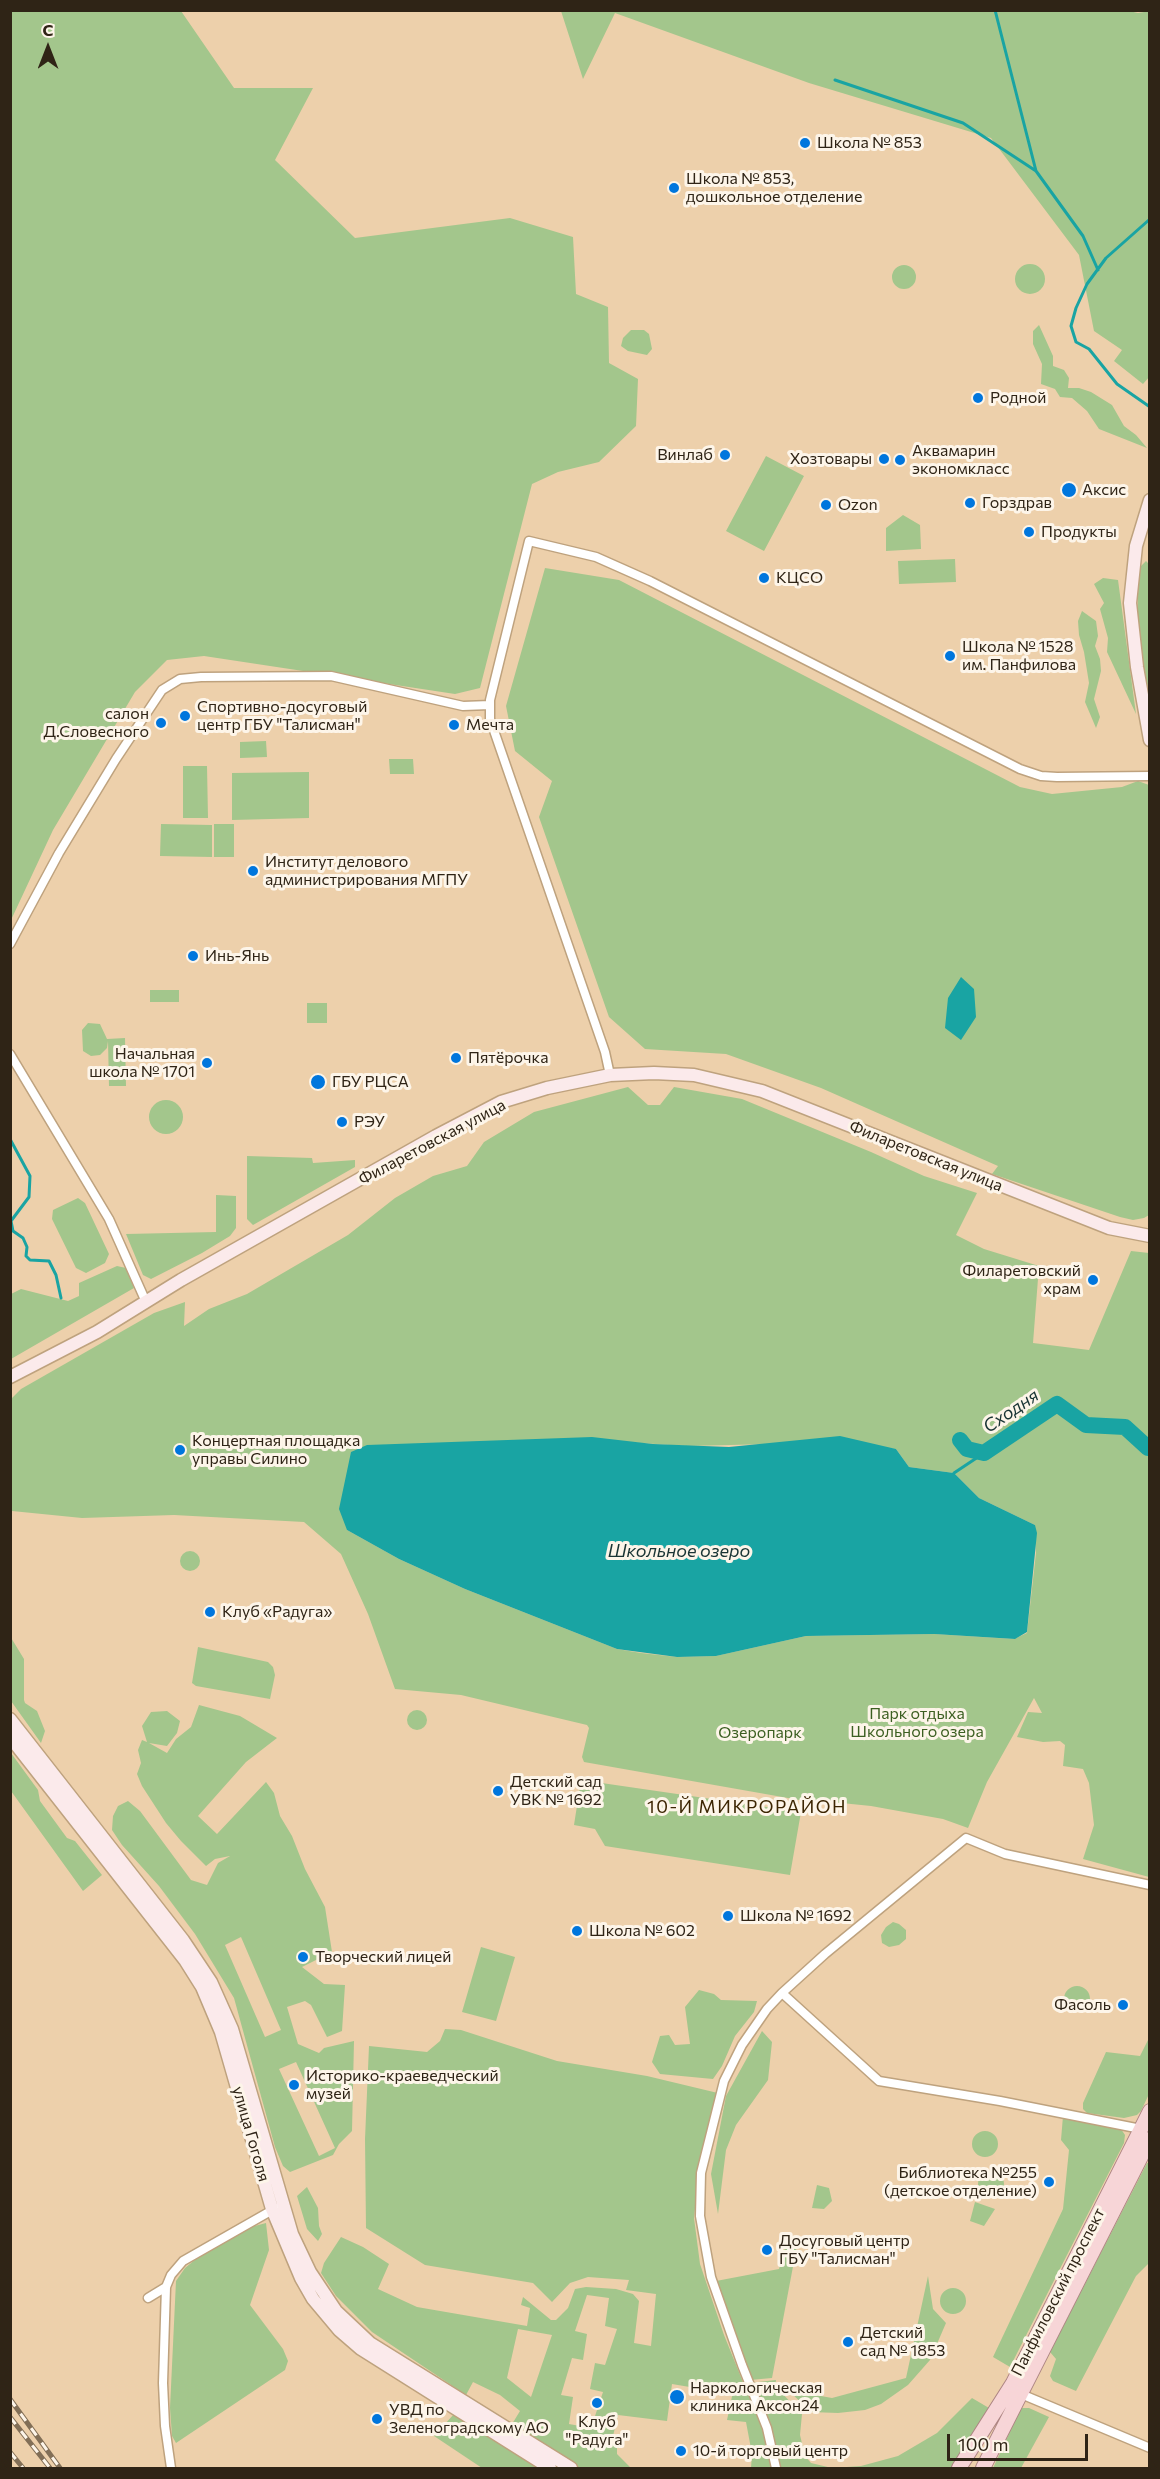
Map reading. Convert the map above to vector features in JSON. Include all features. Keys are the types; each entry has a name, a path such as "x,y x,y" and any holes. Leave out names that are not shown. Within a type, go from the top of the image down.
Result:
{"main road":[{"name":"Панфиловский проспект","path":"983,2469 1145,2134 1149,2111"},
{"name":"Панфиловский проспект","path":"959,2469 1012,2383 1145,2134"}],"street":[{"path":"1149,500 1136,546 1130,603 1135,657 1149,740"},
{"path":"610,1075 598,1033 490,719 490,705 530,541 596,557 650,581 1020,769 1041,776 1149,776"},
{"path":"10,944 59,853 116,759 162,690 180,679 201,676 331,676 463,706 490,705"},
{"path":"10,1054 109,1219 146,1302"},
{"name":"Филаретовская улица","path":"10,1387 16,1375 436,1136 501,1102 556,1086 610,1075 654,1073 694,1075 762,1091 1110,1228 1149,1236"},
{"path":"10,1719 189,1947 211,1982 232,2029 277,2207 183,2261 171,2275 166,2288 163,2383 165,2426 171,2469"},
{"name":"улица Гоголя","path":"10,1737 185,1960 202,1987 221,2032 301,2278 313,2299 339,2330 385,2366 550,2469"},
{"path":"776,2469 767,2428 711,2277 700,2216 701,2173 724,2081 742,2045 767,2009 782,1993 825,1954 966,1838 1005,1854 1149,1885"},
{"path":"782,1993 879,2081 1000,2101 1145,2134"},
{"name":"улица Гоголя","path":"277,2207 310,2272 336,2310 370,2343 571,2469"},
{"path":"148,2298 166,2288"},
{"path":"1021,2394 1149,2448"}],"green space":[{"path":"11,11 181,11 234,88 313,88 275,160 355,238 510,218 573,237 576,294 608,307 609,363 638,379 636,426 599,462 558,472 532,484 480,688 455,694 204,656 167,660 135,692 53,830 11,920"},
{"path":"561,11 1129,11 1138,13 1150,11 1150,376 1143,384 1114,361 1122,350 1094,331 1079,255 991,138 809,83 615,13 583,79"},
{"path":"1030,264 1036,265 1044,273 1044,285 1036,293 1030,294 1024,293 1016,285 1015,279 1016,273 1024,265"},
{"path":"904,265 909,266 915,272 915,282 909,288 904,289 899,288 893,282 892,277 893,272 899,266"},
{"path":"1039,325 1053,356 1053,366 1064,370 1069,378 1068,388 1079,388 1091,392 1112,405 1124,426 1147,448 1099,429 1087,411 1072,398 1060,397 1055,389 1041,384 1042,364 1033,344 1033,331"},
{"path":"631,330 644,330 649,334 652,349 647,355 628,351 621,346 623,338"},
{"path":"766,456 804,476 764,551 726,531"},
{"path":"903,515 920,525 921,549 886,551 886,528"},
{"path":"955,559 956,582 899,584 898,561"},
{"path":"1146,561 1149,564 1149,705 1137,624 1139,568"},
{"path":"545,568 619,580 1020,787 1052,794 1122,787 1138,781 1149,785 1149,1215 1133,1220 1120,1217 992,1174 998,1166 821,1088 726,1054 645,1049 609,1017 539,817 552,781 515,751 506,706"},
{"path":"1103,578 1118,580 1136,714 1107,652 1108,638 1100,609 1104,603 1094,584"},
{"path":"1082,611 1096,621 1098,636 1095,646 1100,659 1101,671 1094,699 1100,717 1096,728 1085,702 1089,683 1079,635 1078,621"},
{"path":"266,741 267,757 240,758 240,742"},
{"path":"389,759 413,759 414,774 390,774"},
{"path":"183,766 207,766 208,818 183,818"},
{"path":"309,772 309,818 232,820 232,773"},
{"path":"161,824 212,825 212,857 160,856"},
{"path":"214,824 234,824 234,857 214,857"},
{"path":"150,990 179,990 179,1002 150,1002"},
{"path":"307,1003 327,1003 327,1023 307,1023"},
{"path":"88,1023 100,1024 107,1039 125,1038 126,1086 109,1086 108,1041 107,1048 100,1055 91,1056 83,1051 82,1030"},
{"path":"628,1087 648,1105 660,1105 674,1087 742,1099 924,1176 977,1193 956,1235 984,1249 1039,1266 1033,1343 1089,1350 1131,1251 1149,1253 1149,1877 1083,1859 1094,1825 1089,1783 1083,1769 1063,1766 1065,1745 1060,1741 1043,1742 1017,1737 1028,1712 1042,1713 1034,1698 987,1782 968,1828 943,1819 871,1806 805,1801 584,1762 582,1757 589,1728 587,1725 461,1695 395,1689 368,1614 341,1554 304,1522 174,1515 82,1518 12,1511 11,1545 11,1399 21,1389 154,1313 185,1302 184,1326 209,1309 247,1294 348,1235 395,1198 433,1176 467,1166 484,1142 534,1112","holes":["624,1442 687,1446 773,1444 896,1449 909,1467 954,1473 979,1498 1035,1525 1036,1553 1027,1633 1014,1639 934,1634 806,1636 716,1656 677,1657 641,1653 617,1649 465,1589 399,1559 347,1530"]},
{"path":"166,1100 178,1105 183,1117 178,1129 166,1134 154,1129 149,1117 154,1105"},
{"path":"247,1156 312,1158 313,1163 355,1160 355,1167 253,1225 247,1219"},
{"path":"216,1195 236,1196 236,1228 230,1236 151,1279 143,1275 126,1234 216,1232"},
{"path":"78,1198 85,1203 109,1254 105,1263 86,1273 76,1268 52,1219 53,1210"},
{"path":"117,1266 126,1268 134,1288 11,1359 11,1294 21,1289 68,1301 79,1296 79,1283"},
{"path":"190,1551 197,1554 200,1561 197,1568 190,1571 183,1568 180,1561 183,1554"},
{"path":"10,1636 24,1659 25,1703 37,1711 45,1731 41,1743 11,1701"},
{"path":"198,1647 268,1662 273,1667 275,1675 270,1699 196,1686 192,1683"},
{"path":"199,1705 240,1716 277,1738 246,1762 198,1816 217,1834 266,1782 274,1793 280,1816 292,1836 305,1869 325,1907 332,1952 302,1967 324,1984 345,1985 342,2031 327,2037 311,2005 305,2001 287,2007 298,2044 319,2053 324,2048 354,2041 352,2131 339,2144 333,2155 290,2172 283,2166 275,2147 234,1998 195,1934 159,1886 122,1845 112,1830 113,1816 118,1806 128,1801 140,1811 191,1880 207,1885 218,1863 230,1856 215,1859 206,1866 166,1823 142,1786 137,1774 141,1763 138,1750 142,1740 147,1742 142,1726 151,1712 167,1711 180,1721 177,1733 167,1746 149,1743 167,1753 176,1739 191,1727","holes":["241,1937 281,2030 265,2037 225,1945","296,2062 335,2148 319,2156 279,2069"]},
{"path":"417,1710 424,1713 427,1720 424,1727 417,1730 410,1727 407,1720 410,1713"},
{"path":"11,1753 38,1790 40,1801 67,1838 75,1841 102,1875 83,1891 11,1791"},
{"path":"581,1780 801,1812 790,1875 605,1846 595,1829 574,1825"},
{"path":"893,1922 906,1930 906,1939 899,1945 889,1947 882,1943 881,1935"},
{"path":"481,1947 515,1957 496,2021 462,2012"},
{"path":"1077,1986 1086,1990 1090,1999 1086,2008 1077,2012 1068,2008 1064,1999 1068,1990"},
{"path":"699,1990 714,1994 721,2000 757,2001 754,2012 735,2036 722,2066 713,2079 660,2074 652,2062 660,2036 669,2035 675,2045 690,2044 685,2007"},
{"path":"445,2029 461,2030 557,2061 647,2076 722,2094 699,2173 694,2218 700,2264 743,2382 728,2385 731,2394 672,2384 667,2421 618,2415 613,2436 617,2437 617,2454 630,2467 635,2468 574,2468 509,2429 520,2411 500,2395 473,2382 466,2395 372,2332 336,2296 321,2273 324,2263 341,2237 363,2247 389,2264 378,2289 417,2307 527,2326 530,2308 521,2305 523,2297 551,2320 556,2320 568,2308 575,2289 586,2287 616,2289 633,2294 639,2301 634,2343 651,2346 656,2294 626,2290 629,2280 588,2277 570,2283 552,2302 533,2283 425,2265 366,2228 365,2139 369,2046 427,2052 440,2041","holes":["587,2295 609,2298 605,2326 617,2329 605,2365 595,2363 590,2389 603,2392 591,2428 569,2424 573,2397 561,2395 572,2358 583,2360 587,2334 575,2331","518,2329 552,2335 531,2397 507,2378"]},
{"path":"762,2031 772,2042 768,2080 736,2125 726,2150 718,2214 711,2174 726,2096"},
{"path":"1149,2038 1149,2094 1141,2111 1137,2115 1124,2118 1087,2113 1083,2109 1083,2103 1106,2052 1140,2056"},
{"path":"1063,2116 1121,2129 1125,2135 1124,2143 1010,2367 993,2357 1063,2209 1069,2150 1061,2140"},
{"path":"985,2131 994,2135 998,2144 994,2153 985,2157 976,2153 972,2144 976,2135"},
{"path":"1147,2163 1150,2163 1149,2263 1136,2276 1076,2391 1053,2381 1050,2376 1056,2359 1050,2352"},
{"path":"991,2171 1000,2175 1004,2184 1000,2193 991,2197 982,2193 978,2184 982,2175"},
{"path":"817,2185 829,2188 832,2201 824,2209 812,2208"},
{"path":"307,2187 318,2208 322,2234 318,2241 307,2229 297,2196"},
{"path":"975,2202 995,2209 984,2226 970,2221"},
{"path":"266,2223 269,2250 250,2305 283,2349 288,2361 285,2370 176,2443 172,2436 170,2408 176,2281 185,2268 196,2259 251,2227"},
{"path":"788,2238 798,2240 772,2378 750,2380 716,2281 779,2269"},
{"path":"928,2276 933,2309 946,2323 930,2360 908,2385 881,2404 865,2410 838,2413 811,2412 788,2390 832,2398 906,2378"},
{"path":"953,2288 962,2292 966,2301 962,2310 953,2314 944,2310 940,2301 944,2292"},
{"path":"776,2380 775,2386 802,2414 800,2435 805,2456 811,2463 832,2468 751,2468 752,2454 746,2422 727,2420 734,2387"},
{"path":"972,2398 989,2408 955,2468 832,2468 861,2466 898,2456 937,2433"},
{"path":"1021,2408 1029,2408 1049,2417 1021,2468 993,2468"},
{"path":"454,2414 540,2468 482,2468 434,2436"}],"water":[{"path":"961,977 974,989 976,1017 961,1040 945,1028 948,998"},
{"name":"Школьное озеро","path":"840,1436 896,1449 909,1467 954,1473 979,1498 1035,1525 1037,1533 1027,1632 1015,1639 934,1634 806,1636 716,1656 677,1657 617,1649 465,1589 399,1559 347,1530 339,1509 351,1452 367,1445 592,1437 653,1444 729,1447"}],"waterway":[{"path":"995,10 1036,171"},
{"path":"835,80 963,123 1036,171 1083,236 1098,270"},
{"path":"1150,219 1106,258 1087,284 1071,326 1076,342 1089,349 1117,384 1150,407"},
{"name":"Сходня","path":"10,1139 30,1176 29,1197 11,1221 13,1231 23,1238 27,1247 26,1256 30,1260 49,1261 56,1275 61,1298"},
{"name":"Сходня","path":"960,1440 967,1449 984,1453 1057,1404 1086,1425 1125,1427 1148,1448 1150,1446"},
{"path":"954,1473 984,1453"}],"railway":[{"path":"10,2399 60,2468"},
{"path":"10,2417 50,2468"},
{"path":"10,2452 23,2468"}],"place":[{"name":"Школа № 853","path":"805,143"},
{"name":"Школа № 853, дошкольное отделение","path":"674,188"},
{"name":"Родной","path":"978,398"},
{"name":"Винлаб","path":"725,455"},
{"name":"Хозтовары","path":"884,459"},
{"name":"Аквамарин экономкласс","path":"900,460"},
{"name":"Аксис","path":"1069,490"},
{"name":"Горздрав","path":"970,503"},
{"name":"Ozon","path":"826,505"},
{"name":"Продукты","path":"1029,532"},
{"name":"КЦСО","path":"764,578"},
{"name":"Школа № 1528 им. Панфилова","path":"950,656"},
{"name":"Спортивно-досуговый центр ГБУ \"Талисман\"","path":"185,716"},
{"name":"салон Д.Словесного","path":"161,723"},
{"name":"Мечта","path":"454,725"},
{"name":"Институт делового администрирования МГПУ","path":"253,871"},
{"name":"Инь-Янь","path":"193,956"},
{"name":"Пятёрочка","path":"456,1058"},
{"name":"Начальная школа № 1701","path":"207,1063"},
{"name":"ГБУ РЦСА","path":"318,1082"},
{"name":"РЭУ","path":"342,1122"},
{"name":"Филаретовский храм","path":"1093,1280"},
{"name":"Концертная площадка управы Силино","path":"180,1450"},
{"name":"Клуб «Радуга»","path":"210,1612"},
{"name":"Детский сад УВК № 1692","path":"498,1791"},
{"name":"Школа № 1692","path":"728,1916"},
{"name":"Школа № 602","path":"577,1931"},
{"name":"Творческий лицей","path":"303,1957"},
{"name":"Фасоль","path":"1123,2005"},
{"name":"Историко-краеведческий музей","path":"294,2085"},
{"name":"Библиотека №255 (детское отделение)","path":"1049,2182"},
{"name":"Досуговый центр ГБУ \"Талисман\"","path":"767,2250"},
{"name":"Детский сад № 1853","path":"848,2342"},
{"name":"Наркологическая клиника Аксон24","path":"677,2397"},
{"name":"Клуб \"Радуга\"","path":"597,2403"},
{"name":"УВД по Зеленоградскому АО","path":"377,2419"},
{"name":"10-й торговый центр","path":"681,2451"}],"district":[{"name":"10-Й МИКРОРАЙОН","path":"747,1807"}],"park label":[{"name":"Парк отдыха Школьного озера","path":"917,1723"},
{"name":"Озеропарк","path":"760,1733"}]}
